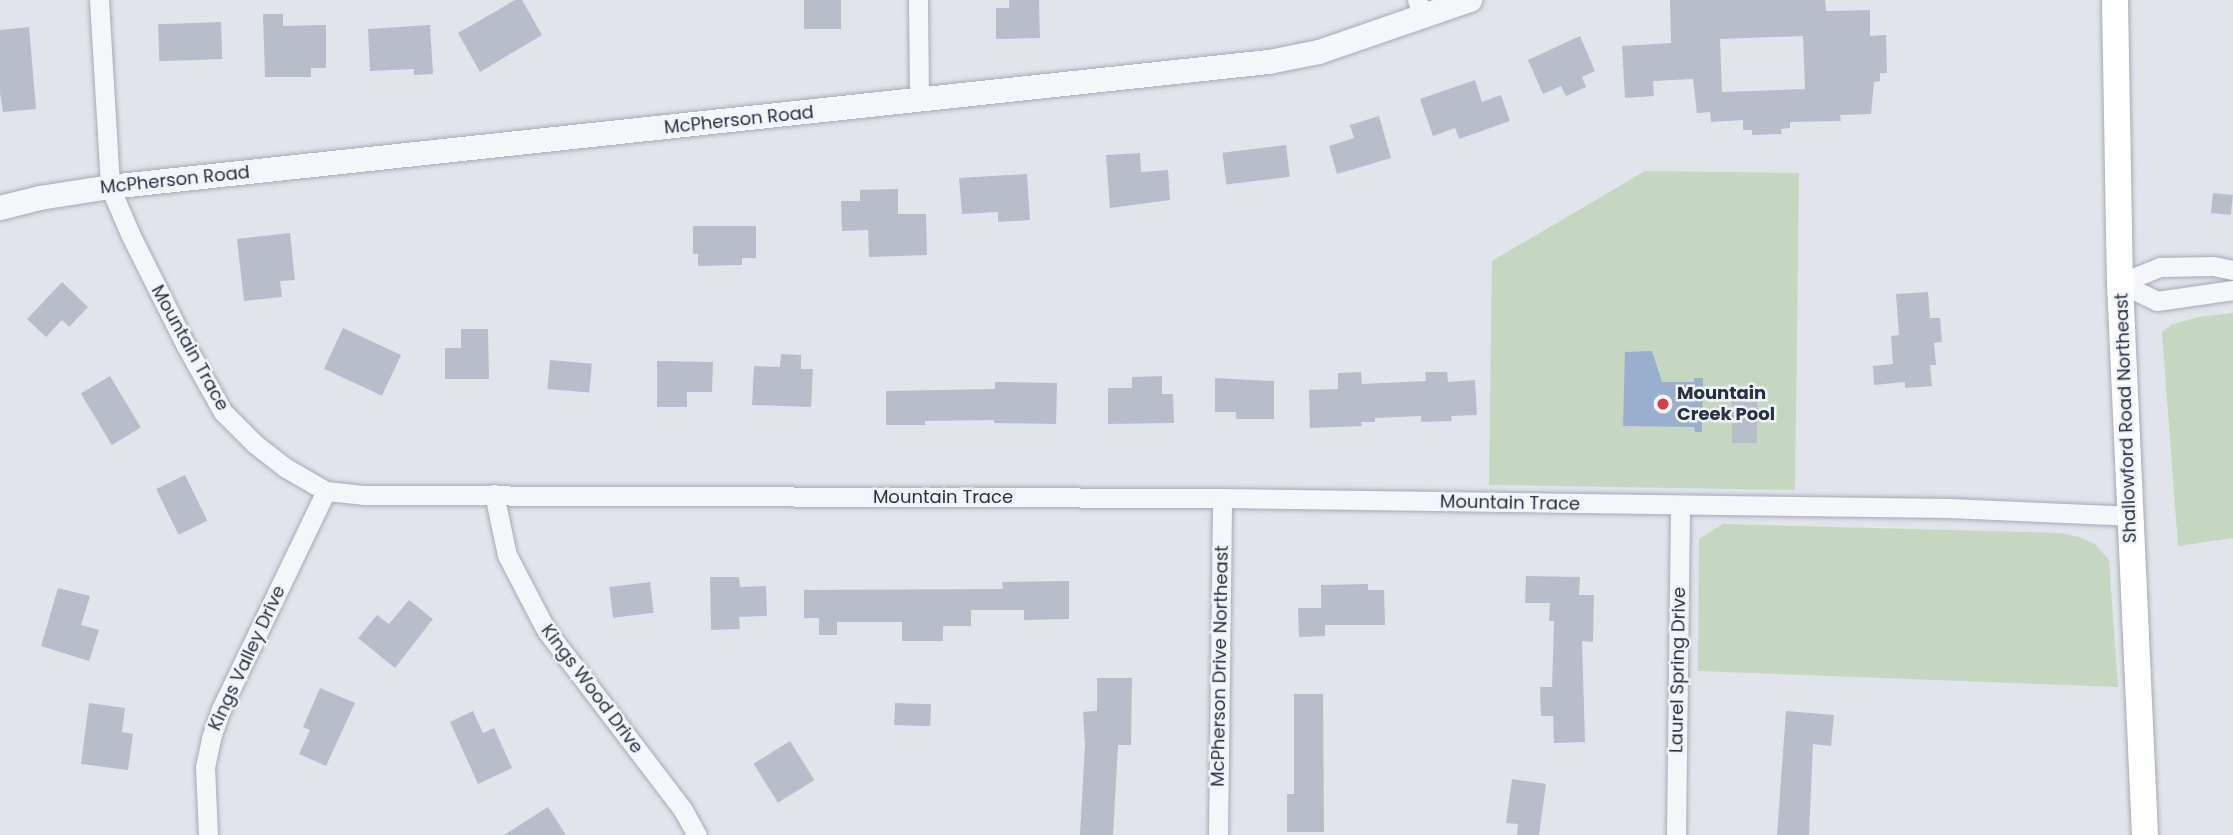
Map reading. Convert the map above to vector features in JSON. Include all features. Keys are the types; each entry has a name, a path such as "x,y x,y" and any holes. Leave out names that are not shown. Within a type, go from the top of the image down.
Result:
{"main road":[{"name":"Shallowford Road Northeast","path":"2115,0 2120,283 2145,835"}],"street":[{"name":"Mountain Trace","path":"99,0 110,187 178,332 223,412 265,452 326,491 363,495 1222,498 1949,508 2129,516"},
{"path":"918,0 919,101"},
{"name":"McPherson Road","path":"0,208 40,198 110,187 1269,62 1319,52 1420,9 1470,0"},
{"path":"2120,283 2160,267 2213,265 2233,270"},
{"path":"2120,283 2157,301 2233,290"},
{"name":"Kings Valley Drive","path":"208,835 205,767 211,738 221,709 326,491"},
{"name":"Kings Wood Drive","path":"494,494 507,555 546,630 683,810 696,835"},
{"name":"McPherson Drive Northeast","path":"1218,835 1222,498"},
{"name":"Laurel Spring Drive","path":"1676,835 1680,506"}],"green space":[{"path":"1645,171 1799,173 1795,490 1489,485 1492,261"},
{"path":"2233,313 2233,538 2178,546 2162,332 2171,325 2198,317"},
{"path":"1723,524 2061,533 2079,537 2096,545 2109,560 2118,687 1698,671 1699,539"}],"water":[{"name":"Mountain Creek Pool","path":"1652,351 1662,382 1694,382 1694,378 1703,378 1702,432 1695,432 1694,427 1623,426 1625,352"}],"building":[{"path":"515,0 522,0 542,35 480,72 458,33"},
{"path":"804,0 841,0 841,29 804,29"},
{"path":"1009,0 1039,0 1040,38 996,39 996,8 1009,8"},
{"path":"1670,0 1825,0 1826,11 1870,10 1870,36 1886,35 1887,73 1880,73 1880,81 1874,82 1871,114 1840,115 1841,121 1790,122 1790,128 1781,129 1782,134 1752,135 1752,130 1743,130 1743,120 1711,122 1710,112 1697,113 1693,79 1653,81 1654,96 1625,98 1622,46 1671,43","holes":["1803,36 1805,89 1722,92 1720,39"]},
{"path":"263,14 283,14 283,26 326,25 326,68 311,68 311,77 265,77"},
{"path":"221,22 222,59 159,61 158,24"},
{"path":"430,25 433,74 414,75 414,69 370,71 368,29"},
{"path":"29,27 36,109 3,112 0,93 0,30"},
{"path":"1580,36 1595,71 1582,77 1586,87 1566,96 1561,86 1543,94 1528,60"},
{"path":"1475,80 1482,102 1501,95 1510,121 1459,139 1455,128 1433,136 1420,99"},
{"path":"1379,116 1391,158 1337,174 1329,146 1354,138 1350,125"},
{"path":"1286,145 1290,177 1226,185 1222,153"},
{"path":"1140,153 1141,172 1168,170 1170,200 1110,208 1106,155"},
{"path":"1027,174 1030,220 998,222 998,212 962,214 959,178"},
{"path":"898,189 898,214 926,214 927,255 869,257 868,230 842,231 841,201 860,201 860,190"},
{"path":"2213,193 2233,195 2231,215 2211,213"},
{"path":"693,226 756,226 756,258 742,258 742,265 698,266 698,254 693,254"},
{"path":"290,233 295,280 280,281 282,297 244,301 237,239"},
{"path":"62,282 88,307 69,327 62,320 46,337 27,319"},
{"path":"1928,292 1930,318 1940,318 1942,342 1934,343 1936,365 1930,365 1932,386 1905,388 1905,382 1874,385 1873,366 1893,364 1891,336 1899,335 1896,294"},
{"path":"343,328 401,355 382,396 324,369"},
{"path":"461,329 488,329 489,379 445,379 445,348 461,348"},
{"path":"781,354 801,355 801,369 813,369 811,407 752,405 754,366 780,367"},
{"path":"550,360 592,364 589,393 547,389"},
{"path":"657,361 713,362 712,392 687,392 687,407 657,407"},
{"path":"1361,372 1362,384 1426,381 1425,372 1447,372 1448,382 1475,380 1477,415 1451,416 1452,421 1421,422 1421,416 1375,418 1375,422 1361,422 1362,426 1310,428 1309,390 1338,389 1338,373"},
{"path":"110,376 141,427 112,445 81,394"},
{"path":"1162,376 1162,394 1173,394 1174,423 1108,424 1108,388 1132,388 1132,377"},
{"path":"1215,378 1274,381 1274,419 1236,419 1236,412 1215,412"},
{"path":"995,382 1057,383 1056,424 994,423 994,420 925,421 925,425 886,425 886,391 995,389"},
{"path":"1732,389 1757,389 1757,443 1732,443"},
{"path":"185,475 207,521 179,535 156,489"},
{"path":"1526,576 1580,577 1579,595 1594,595 1593,642 1582,641 1585,742 1554,743 1553,716 1541,716 1540,687 1552,687 1554,621 1549,621 1550,603 1525,603"},
{"path":"710,577 739,577 740,587 766,586 767,616 739,617 740,629 711,630"},
{"path":"1069,581 1069,619 1024,620 1024,610 971,610 971,626 943,626 943,641 902,641 902,622 837,622 837,635 819,635 819,618 804,618 804,590 1003,589 1002,582"},
{"path":"650,582 654,613 613,618 609,587"},
{"path":"1368,584 1368,590 1384,590 1385,625 1325,625 1325,636 1299,637 1298,608 1321,608 1321,585"},
{"path":"58,588 90,596 81,625 99,630 89,661 41,646"},
{"path":"409,600 433,619 395,668 358,638 377,615 389,624"},
{"path":"1097,678 1132,678 1131,745 1118,745 1113,835 1080,835 1085,745 1083,712 1097,711"},
{"path":"320,688 355,703 326,766 299,754 310,730 303,727"},
{"path":"1294,694 1323,694 1324,832 1287,832 1287,794 1294,794"},
{"path":"89,703 125,708 122,732 133,734 128,770 81,764"},
{"path":"895,703 931,704 930,726 894,725"},
{"path":"473,711 483,733 494,728 512,768 478,784 450,722"},
{"path":"1786,711 1834,715 1831,746 1813,744 1809,835 1777,835"},
{"path":"790,741 814,780 778,803 754,764"},
{"path":"1512,779 1546,784 1539,835 1517,835 1518,824 1506,823"},
{"path":"548,807 566,835 504,835"}],"place":[{"name":"Mountain Creek Pool","path":"1663,404"}]}
